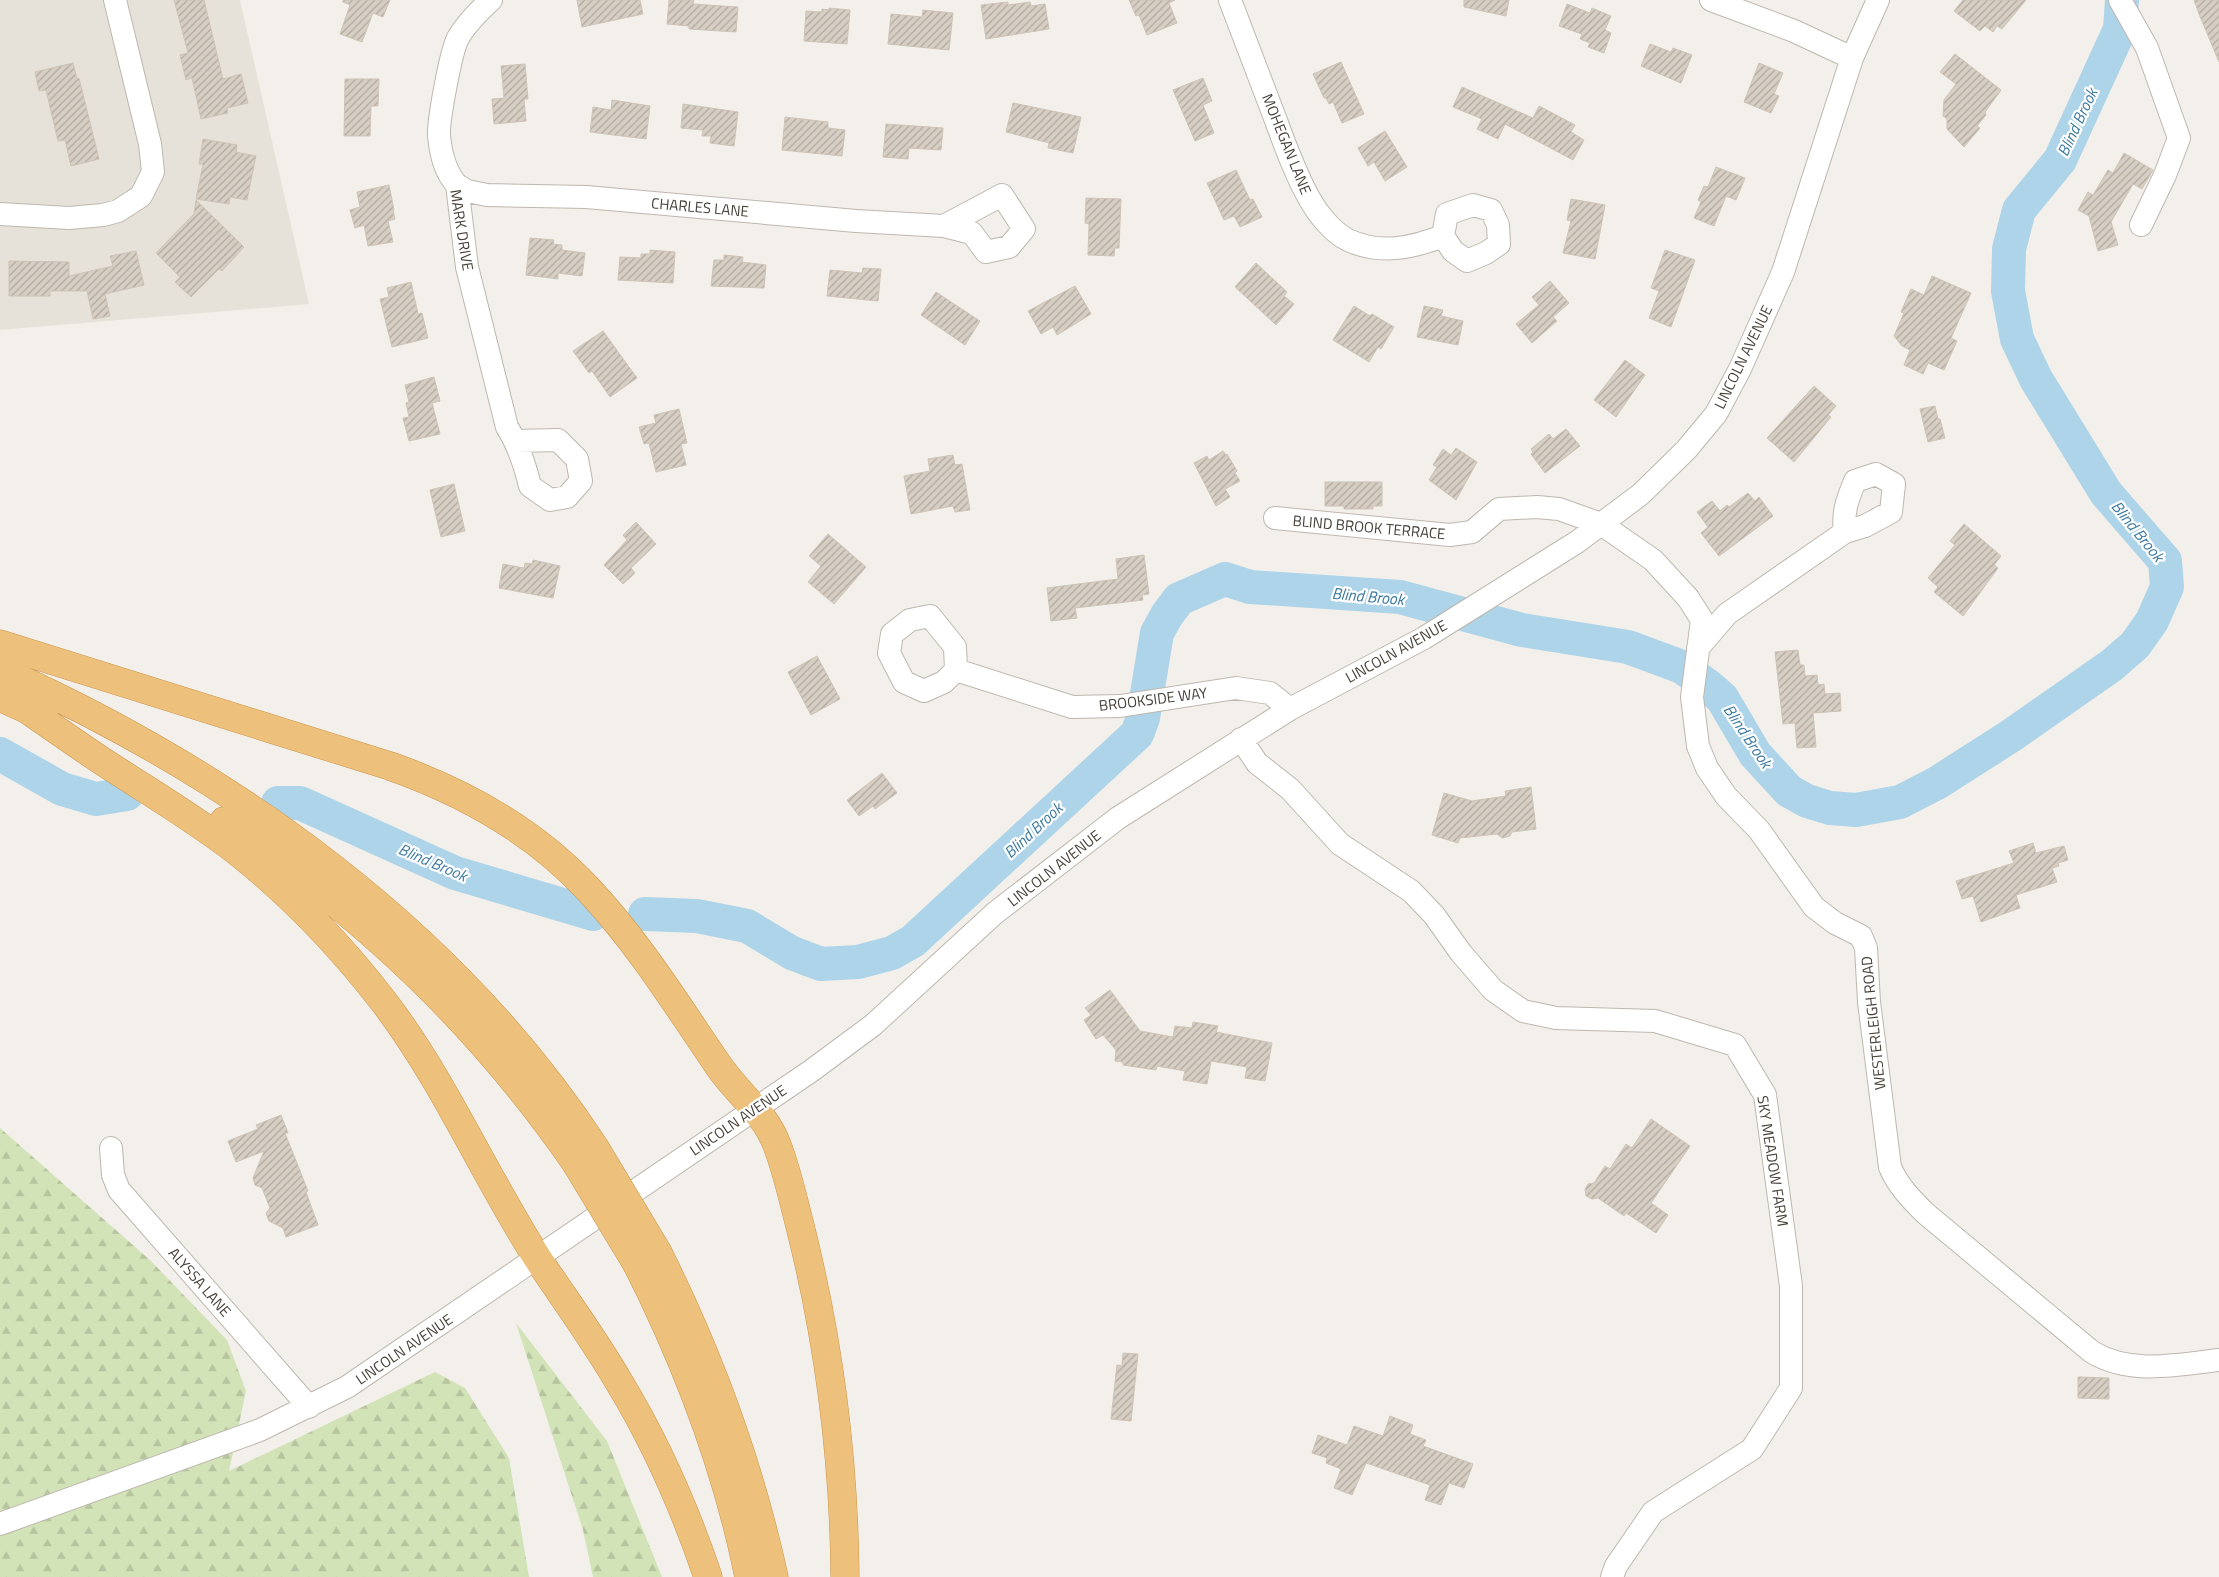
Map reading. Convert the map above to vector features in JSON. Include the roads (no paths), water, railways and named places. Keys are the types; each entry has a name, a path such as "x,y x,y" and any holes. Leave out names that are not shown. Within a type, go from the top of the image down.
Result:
{"highway":[{"path":"0,644 415,775 457,794 500,817 562,864 611,915 654,971 728,1080 768,1126 778,1146 802,1234 824,1332 840,1459 845,1577"},
{"path":"0,670 87,712 156,750 241,803 328,865 408,932 457,979 527,1057 585,1156 702,1344 730,1418 751,1482 774,1577"},
{"path":"0,697 120,757 186,796 285,863 346,911 423,979 470,1028 585,1156"},
{"path":"28,710 115,770 176,807 236,850 287,894 324,932 369,984 406,1033 431,1072 538,1258 597,1345 641,1421 680,1502 708,1577"},
{"path":"648,1259 675,1343 700,1407 732,1504 749,1577"}],"street":[{"path":"0,214 69,218 103,215 118,211 141,196 153,172 150,144 115,0"},
{"name":"MARK DRIVE","path":"491,0 479,11 458,39 448,74 439,134 442,157 448,175 457,185 467,268 507,427 516,441"},
{"name":"MOHEGAN LANE","path":"1230,0 1288,152 1309,199 1325,221 1346,239 1366,246 1393,250 1420,245 1443,236"},
{"path":"1711,0 1794,31 1852,58"},
{"name":"LINCOLN AVENUE","path":"0,1524 260,1430 347,1387 811,1071 873,1025 995,914 1110,824 1290,709 1424,638 1577,542 1642,494 1686,450 1716,414 1740,369 1783,272 1852,58 1878,0"},
{"path":"2120,0 2147,48 2180,138 2142,225"},
{"name":"CHARLES LANE","path":"457,185 467,191 487,195 586,197 944,226"},
{"name":"BLIND BROOK TERRACE","path":"1275,518 1450,535 1472,532 1499,509 1537,507 1559,509 1601,524"},
{"name":"WESTERLEIGH ROAD","path":"1601,524 1653,560 1688,598 1702,620 1692,697 1698,746 1707,768 1726,796 1759,830 1814,907 1835,923 1861,936 1866,948 1868,1002 1890,1167 1907,1195 1933,1220 2092,1352 2104,1359 2124,1365 2164,1366 2219,1360"},
{"path":"1697,649 1727,614 1845,532"},
{"name":"BROOKSIDE WAY","path":"956,670 1072,707 1120,706 1236,688 1270,693 1290,709"},
{"name":"SKY MEADOW FARM","path":"1241,739 1257,763 1290,789 1340,844 1411,891 1434,916 1461,954 1493,990 1522,1011 1556,1018 1655,1020 1735,1045 1765,1095 1791,1286 1791,1388 1752,1449 1653,1512 1616,1566 1612,1577"},
{"name":"ALYSSA LANE","path":"111,1148 112,1175 119,1190 309,1407"}],"waterway":[{"name":"Blind Brook","path":"645,914 697,916 747,926 792,953 821,964 858,962 892,953 913,941 1137,734 1143,718 1157,633 1167,615 1179,599 1225,579 1250,587 1400,597 1522,630 1628,647 1682,667 1722,698 1755,754 1789,791 1807,801 1830,808 1856,810 1900,802 1937,783 2012,735 2112,665 2135,645 2152,621 2167,587 2165,561 2106,493 2036,379 2017,339 2008,291 2009,249 2019,210 2060,160 2120,29 2122,0"},
{"name":"Blind Brook","path":"0,754 62,789 96,799 127,794"},
{"name":"Blind Brook","path":"278,803 300,803 455,873 593,914"}]}
